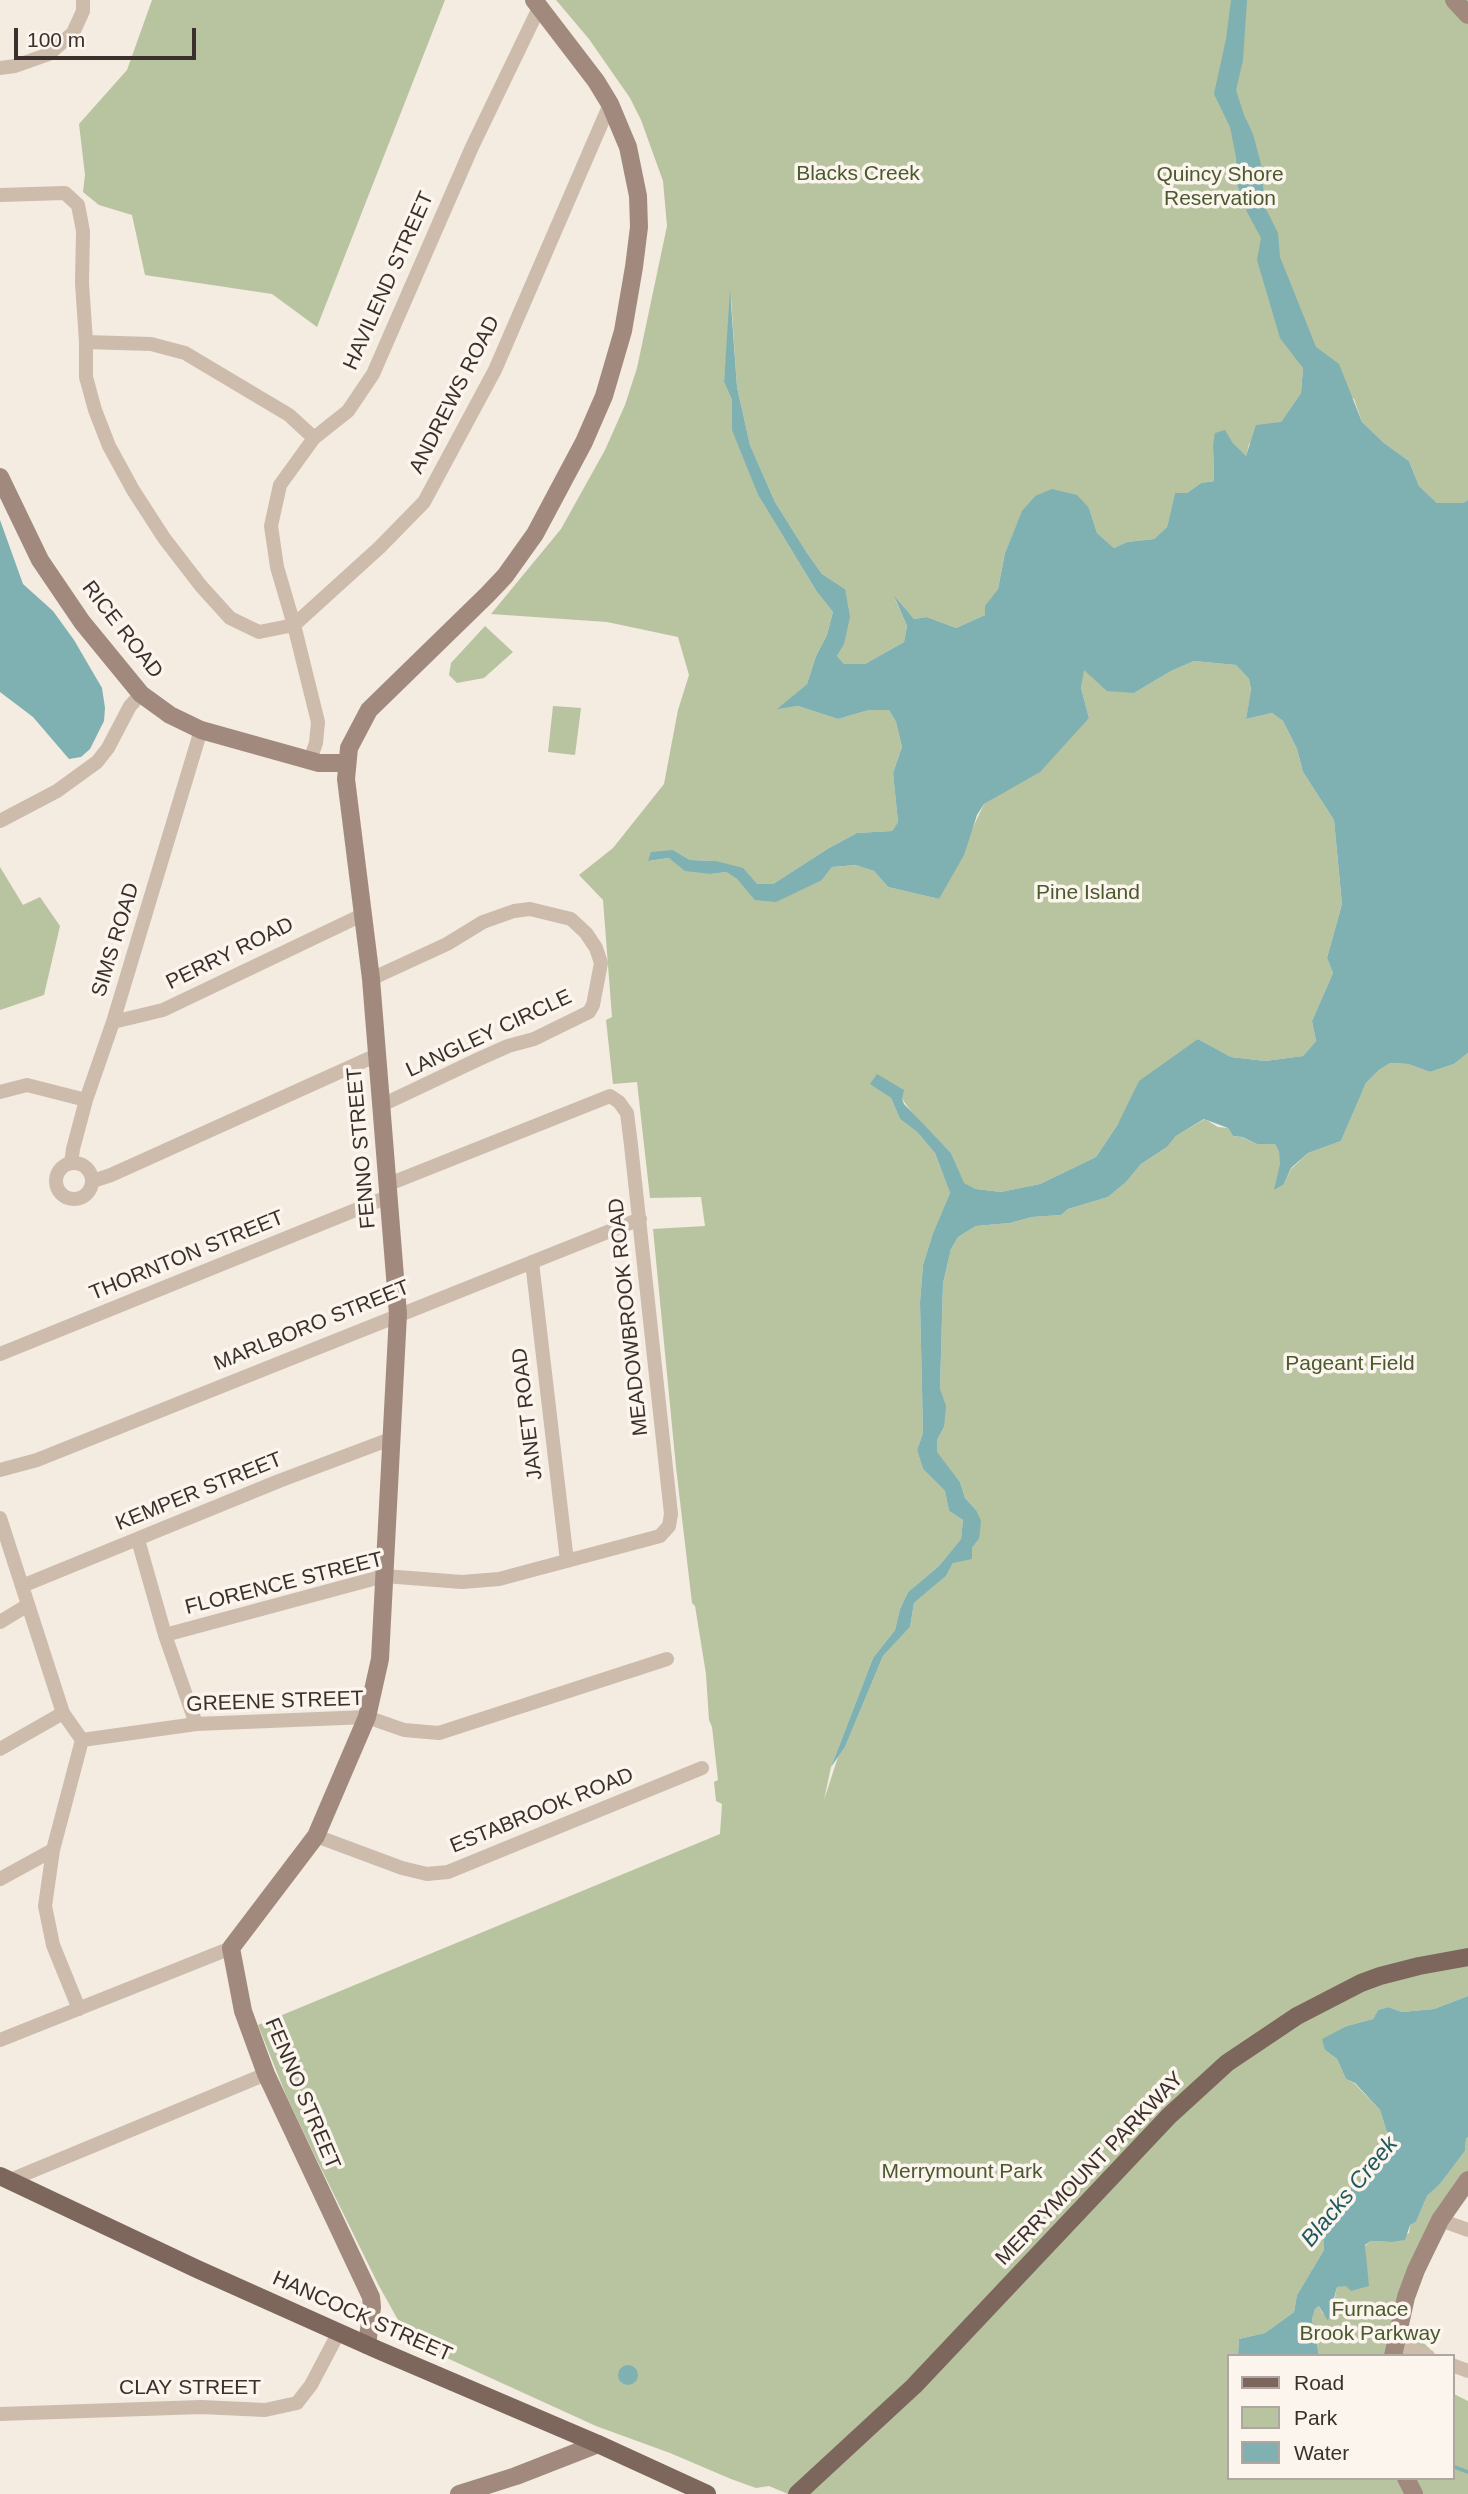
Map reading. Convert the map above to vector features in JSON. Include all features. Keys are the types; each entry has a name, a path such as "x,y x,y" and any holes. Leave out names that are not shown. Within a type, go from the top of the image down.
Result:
{"main road":[{"name":"MERRYMOUNT PARKWAY","path":"797,2494 914,2386 1169,2116 1227,2063 1297,2017 1361,1983 1419,1966 1468,1956"},
{"name":"HANCOCK STREET","path":"4,2179 367,2345 707,2494"}],"street":[{"path":"0,68 15,66 49,54 73,33 83,11 83,0"},
{"path":"1454,0 1468,15"},
{"name":"FENNO STREET","path":"367,2345 371,2297 266,2074 243,2011 231,1948 316,1836 367,1717 380,1659 398,1314 371,979 346,763 354,735 369,710 487,595 522,553 553,503 584,442 604,396 623,331 639,227 638,196 628,147 610,104 596,81 536,4"},
{"name":"HAVILEND STREET","path":"310,760 316,743 318,722 277,567 271,526 280,485 314,438 348,411 373,374 536,4"},
{"name":"ANDREWS ROAD","path":"294,625 380,547 424,502 495,370 610,104"},
{"path":"0,195 65,193 78,205 83,231 86,377 109,446 164,538 230,618 259,632 294,625"},
{"path":"86,342 150,344 185,353 238,382 289,415 314,438"},
{"name":"RICE ROAD","path":"0,477 40,560 82,622 141,694 170,715 201,730 319,763 346,763"},
{"path":"0,821 57,790 97,762 108,748 130,706 141,694"},
{"name":"SIMS ROAD","path":"201,730 113,1022 86,1100 72,1163 62,1167 56,1174 57,1190 64,1197 79,1199 87,1194 93,1181 377,1055"},
{"name":"LANGLEY CIRCLE","path":"371,979 447,944 483,922 514,911 530,909 571,919 586,933 596,948 601,963 596,993 589,1012 564,1026 479,1059 382,1105"},
{"name":"PERRY ROAD","path":"113,1022 163,1010 362,915"},
{"path":"0,1092 27,1085 86,1100"},
{"name":"THORNTON STREET","path":"0,1354 610,1096"},
{"name":"MEADOWBROOK ROAD","path":"610,1096 619,1102 626,1113 640,1219 671,1514 669,1526 660,1536"},
{"path":"72,1163 88,1169 93,1181"},
{"name":"MARLBORO STREET","path":"0,1470 37,1460 640,1219"},
{"name":"JANET ROAD","path":"532,1262 567,1561"},
{"name":"KEMPER STREET","path":"22,1586 279,1481 393,1438"},
{"path":"0,1518 63,1713 82,1740 53,1850 45,1906 53,1945 79,2008"},
{"name":"FLORENCE STREET","path":"165,1635 384,1576 462,1582 499,1578 660,1536"},
{"path":"138,1540 165,1635 196,1724"},
{"path":"0,1622 29,1605"},
{"name":"GREENE STREET","path":"82,1740 196,1724 367,1717 404,1730 439,1733 667,1659"},
{"path":"0,1749 63,1713"},
{"name":"ESTABROOK ROAD","path":"316,1836 402,1868 426,1874 448,1872 702,1768"},
{"path":"0,1880 53,1850"},
{"path":"0,2040 231,1948"},
{"path":"4,2179 266,2074"},
{"path":"1418,2354 1394,2349 1406,2297 1424,2251 1440,2220 1468,2180"},
{"path":"1440,2220 1468,2230"},
{"name":"CLAY STREET","path":"0,2414 201,2407 265,2410 297,2403 311,2385 339,2332"},
{"path":"459,2494 516,2476 598,2444"}],"green space":[{"path":"152,0 445,0 317,327 272,294 145,275 132,215 99,205 83,192 85,175 79,124 127,70"},
{"path":"556,0 1468,0 1468,500 1463,503 1437,503 1419,486 1409,461 1384,443 1362,422 1354,399 1303,368 1301,393 1281,422 1249,444 1246,457 1225,431 1213,445 1214,481 1201,483 1187,493 1175,493 1167,527 1154,539 1127,542 1114,548 1097,533 1089,508 1035,496 1022,512 1005,553 998,589 986,606 985,615 956,628 927,617 914,619 895,599 907,626 904,642 865,664 844,664 837,656 844,643 845,589 822,574 807,553 775,502 750,445 737,387 731,298 724,382 732,400 733,430 758,495 817,592 833,612 827,635 816,656 807,684 779,708 798,706 838,719 869,710 889,710 896,722 902,747 893,773 898,822 892,831 857,833 773,884 757,884 716,861 690,860 673,850 649,861 669,858 711,874 726,872 745,887 822,880 832,867 857,865 874,871 888,887 939,899 984,804 1089,718 1081,688 1083,669 1134,693 1194,661 1236,665 1249,679 1251,691 1246,719 1272,713 1283,721 1297,749 1303,772 1334,820 1342,904 1327,958 1333,973 1312,1021 1316,1041 1303,1056 1265,1061 1231,1057 1198,1039 1118,1124 1096,1157 1040,1184 1001,1192 976,1189 963,1183 951,1153 916,1118 902,1099 871,1084 891,1098 900,1119 917,1132 935,1153 950,1193 923,1265 920,1302 923,1433 917,1450 923,1469 945,1491 949,1511 963,1520 961,1539 939,1566 908,1592 895,1630 873,1658 831,1767 824,1800 838,1757 845,1747 883,1656 910,1627 914,1603 946,1576 953,1563 979,1539 976,1510 965,1498 960,1482 937,1453 937,1440 944,1427 940,1389 943,1283 951,1249 958,1237 976,1226 1061,1215 1068,1209 1108,1197 1126,1182 1141,1164 1167,1147 1176,1136 1205,1119 1218,1127 1228,1128 1233,1136 1257,1144 1275,1144 1279,1152 1284,1184 1291,1169 1308,1153 1341,1141 1366,1083 1379,1070 1390,1063 1408,1064 1430,1072 1454,1064 1468,1053 1468,1996 1434,2009 1402,2012 1388,2007 1378,2010 1373,2019 1347,2026 1325,2050 1337,2059 1346,2079 1354,2083 1380,2110 1390,2142 1358,2183 1345,2191 1322,2225 1324,2250 1297,2295 1294,2312 1265,2333 1239,2339 1238,2354 1226,2354 1226,2480 1454,2480 1454,2394 1468,2401 1468,2494 788,2494 769,2486 756,2488 731,2479 596,2426 408,2338 378,2284 313,2152 286,2095 258,2025 720,1834 722,1804 716,1801 714,1782 718,1780 709,1720 706,1674 695,1606 692,1603 653,1229 705,1226 701,1197 650,1198 637,1082 613,1084 606,1020 612,1017 603,900 579,875 613,848 664,784 678,710 689,675 678,637 607,622 491,614 561,529 605,450 625,405 637,368 667,226 663,181 641,120 630,98 589,39"},
{"path":"485,626 513,652 484,678 457,683 449,675 451,663"},
{"path":"553,706 581,708 575,755 548,752"},
{"path":"0,867 23,905 40,897 60,926 44,995 0,1010"},
{"name":"Furnace Brook Parkway","path":"1468,2137 1468,2188 1417,2285 1407,2323 1412,2332 1430,2349 1429,2354 1319,2354 1312,2319 1315,2309 1319,2306 1323,2314 1334,2302 1337,2287 1367,2278 1365,2246 1371,2241 1391,2242 1409,2233 1410,2225 1416,2222 1427,2196 1440,2184 1465,2151"}],"water":[{"path":"1231,0 1247,0 1243,60 1236,90 1261,164 1265,207 1278,233 1280,257 1316,347 1339,364 1362,422 1384,443 1409,461 1419,486 1437,503 1463,503 1468,500 1468,1053 1454,1064 1430,1072 1408,1064 1390,1063 1379,1070 1366,1083 1341,1141 1308,1153 1291,1168 1284,1184 1274,1190 1280,1164 1275,1144 1257,1144 1233,1136 1228,1128 1204,1119 1176,1136 1167,1147 1141,1164 1126,1182 1108,1197 1068,1209 1061,1215 976,1226 958,1237 951,1249 943,1283 940,1389 946,1406 944,1427 937,1440 937,1452 960,1482 965,1498 976,1510 981,1521 979,1539 972,1548 972,1559 953,1563 946,1576 914,1603 910,1627 883,1656 845,1747 831,1767 873,1658 895,1630 908,1592 939,1566 961,1539 963,1520 949,1511 945,1491 923,1469 917,1450 923,1433 920,1302 923,1265 950,1193 935,1153 917,1132 900,1119 891,1098 870,1084 877,1074 904,1090 904,1104 951,1153 964,1183 976,1189 1001,1192 1040,1184 1096,1157 1118,1124 1139,1081 1198,1039 1231,1057 1265,1061 1303,1056 1316,1041 1312,1021 1333,973 1327,958 1342,904 1334,820 1303,772 1297,749 1283,721 1272,713 1246,719 1251,690 1249,679 1236,665 1194,661 1134,693 1107,691 1084,670 1081,688 1089,718 1040,772 984,804 977,815 964,855 939,899 888,887 874,871 856,865 832,867 822,880 776,902 755,900 737,879 726,872 711,874 685,871 669,858 648,861 651,852 673,850 690,860 716,861 743,868 757,884 773,884 857,833 892,831 898,822 893,773 902,747 896,722 889,710 869,710 838,719 798,706 777,709 807,684 816,656 827,635 833,612 817,592 758,495 732,430 732,400 724,382 730,290 737,387 750,445 775,502 807,553 822,574 845,589 850,617 844,644 837,656 844,664 865,664 904,642 907,626 894,596 914,619 927,617 956,628 985,615 985,606 998,589 1005,553 1022,511 1035,496 1052,489 1077,495 1089,508 1097,533 1114,548 1127,542 1154,539 1167,527 1175,493 1187,493 1201,483 1214,481 1215,433 1225,430 1246,456 1256,425 1281,422 1301,393 1303,368 1280,338 1257,260 1261,238 1247,212 1237,184 1236,157 1230,127 1214,94"},
{"path":"0,520 23,584 53,611 74,640 102,688 104,721 90,749 81,757 69,759 33,717 0,692"},
{"name":"Blacks Creek","path":"1468,1996 1468,2137 1465,2151 1440,2184 1427,2196 1416,2222 1410,2225 1405,2240 1371,2241 1365,2245 1369,2286 1351,2291 1346,2286 1337,2287 1328,2321 1319,2306 1315,2309 1312,2319 1319,2354 1238,2354 1239,2339 1265,2333 1294,2312 1297,2295 1324,2250 1322,2225 1331,2206 1345,2191 1358,2183 1390,2142 1380,2110 1355,2083 1346,2079 1337,2059 1325,2050 1322,2039 1347,2026 1373,2019 1378,2010 1388,2007 1402,2012 1434,2009"},
{"path":"628,2365 635,2368 638,2375 635,2382 628,2385 621,2382 618,2375 621,2368"}],"waterway":[{"path":"1454,2467 1468,2472"}],"park label":[{"name":"Quincy Shore Reservation","path":"1220,187"},
{"name":"Pine Island","path":"1088,893"},
{"name":"Pageant Field","path":"1350,1364"},
{"name":"Merrymount Park","path":"962,2172"}]}
